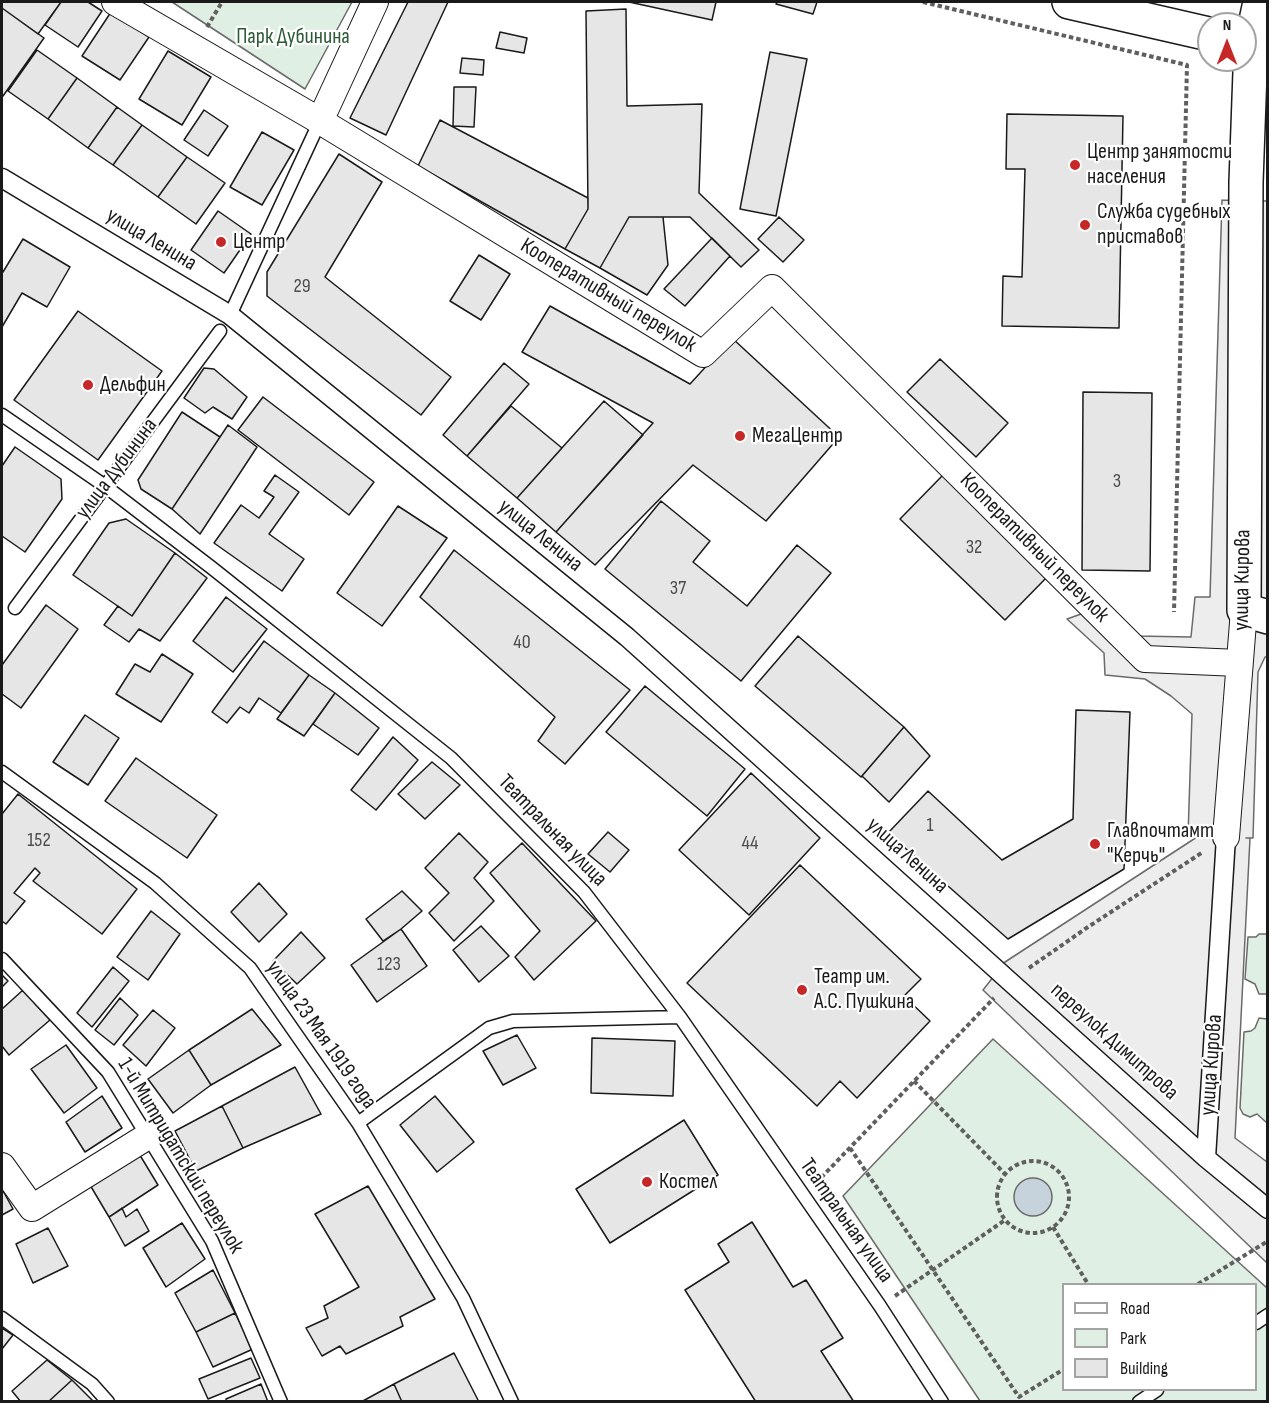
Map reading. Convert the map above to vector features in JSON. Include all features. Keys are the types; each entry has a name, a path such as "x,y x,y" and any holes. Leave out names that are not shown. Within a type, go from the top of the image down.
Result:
{"main road":[{"path":"1069,2 1197,31"},
{"name":"улица Кирова","path":"1257,38 1260,2"},
{"name":"улица Кирова","path":"1254,72 1246,182 1256,614"}],"street":[{"name":"Кооперативный переулок","path":"115,2 320,120 703,354 772,288 1145,658 1239,663"},
{"path":"320,120 375,2"},
{"name":"улица Ленина","path":"2,178 230,315 627,637 1010,981"},
{"name":"улица Кирова","path":"1206,1158 1239,663 1256,614"},
{"name":"переулок Димитрова","path":"1010,981 1206,1158 1268,1209"},
{"path":"2,1166 32,1208 147,1136"}],"lane":[{"path":"230,315 320,120"},
{"name":"улица Дубинина","path":"15,608 220,331"},
{"name":"Театральная улица","path":"2,415 105,486 451,758 584,892 680,1017 880,1306 942,1401"},
{"name":"улица 23 Мая 1919 года","path":"2,772 155,883 250,968 358,1123 463,1298 512,1401"},
{"name":"1-й Митридатский переулок","path":"2,959 108,1072 212,1241 281,1401"},
{"path":"358,1123 489,1028 513,1021 680,1017"},
{"path":"2,1318 93,1384 108,1401"},
{"path":"1139,1401 1154,1391"}],"path":[{"path":"923,2 1187,65 1174,612"},
{"path":"803,1197 1010,981 1226,837"},
{"path":"914,1081 1005,1174"},
{"path":"850,1148 1020,1397 1062,1370"},
{"path":"1027,1162 1039,1162 1050,1166 1060,1174 1069,1197 1062,1219 1053,1227 1038,1233 1014,1228 999,1210 996,1198 998,1186 1005,1174 1015,1166 1027,1162"},
{"path":"880,1306 1005,1220"},
{"path":"1053,1227 1087,1283"},
{"path":"1200,1283 1268,1241"}],"green space":[{"name":"Парк Дубинина","path":"172,2 352,2 305,89"},
{"path":"1259,934 1267,934 1267,994 1259,994 1255,984 1245,979 1248,937 1256,937"},
{"path":"1259,1018 1267,1019 1267,1123 1257,1114 1250,1117 1243,1114 1240,1108 1244,1032 1255,1028"},
{"path":"993,1039 1267,1288 1267,1401 980,1401 843,1196"}],"shaded area":[{"path":"1222,200 1267,201 1268,657 1265,657 1258,672 1253,838 1250,838 1235,1138 1267,1162 1267,1263 983,990 1005,962 1197,837 1188,836 1192,714 1171,696 1145,679 1105,675 1104,653 1067,619 1098,608 1136,636 1191,637 1195,597 1210,597"},
{"path":"1033,1178 1040,1179 1046,1184 1051,1190 1051,1204 1046,1210 1040,1215 1033,1216 1026,1215 1020,1210 1015,1204 1014,1197 1015,1190 1020,1184 1026,1179"}],"building":[{"path":"2,2 61,2 38,34 2,8"},
{"path":"61,2 88,2 102,11 78,47 45,25"},
{"path":"408,2 448,2 386,135 350,118"},
{"path":"629,2 716,2 712,20"},
{"path":"777,2 817,2 813,14 776,4"},
{"path":"2,8 44,38 3,96 2,95"},
{"path":"626,9 627,106 702,104 699,193 759,250 741,267 690,217 629,217 600,268 565,249 588,209 586,11"},
{"path":"111,12 149,37 120,80 82,56"},
{"path":"500,32 527,38 524,53 496,48"},
{"path":"37,50 77,78 48,119 8,91"},
{"path":"168,51 211,77 182,125 139,99"},
{"path":"770,52 807,59 776,216 740,209"},
{"path":"462,58 484,60 483,75 460,73"},
{"path":"77,78 117,107 88,148 48,119"},
{"path":"454,87 476,87 474,127 453,126"},
{"path":"117,107 142,125 113,165 88,148"},
{"path":"204,110 228,126 208,156 184,140"},
{"path":"1007,114 1123,116 1119,328 1002,326 1003,276 1022,277 1025,169 1006,169"},
{"path":"440,120 588,198 588,209 565,249 418,166"},
{"path":"142,125 187,157 158,197 113,165"},
{"path":"262,132 294,150 262,205 230,187"},
{"path":"339,154 382,182 325,277 451,377 421,415 267,296 267,272"},
{"path":"187,157 225,183 196,224 158,197"},
{"name":"Центр","path":"218,211 251,234 224,273 191,250"},
{"path":"629,217 663,217 668,265 647,295 600,268"},
{"path":"779,217 804,240 783,262 758,239"},
{"path":"712,238 730,256 685,306 664,289"},
{"path":"23,239 70,267 47,307 22,293 2,327 2,271"},
{"path":"479,255 510,274 481,320 450,301"},
{"name":"МегаЦентр","path":"550,306 690,384 732,338 839,437 766,521 693,465 595,565 556,532 653,423 522,352"},
{"name":"Дельфин","path":"78,311 162,371 98,460 14,400"},
{"path":"940,359 1008,423 976,457 907,392"},
{"path":"504,363 529,384 467,456 443,435"},
{"path":"204,368 214,369 247,397 232,419 213,407 205,413 184,398"},
{"path":"1083,392 1152,393 1150,571 1082,570"},
{"path":"263,397 374,482 349,515 238,430"},
{"path":"604,401 643,435 556,532 517,498"},
{"path":"511,406 562,448 517,498 467,456"},
{"path":"182,412 220,437 172,509 141,489 138,480"},
{"path":"228,425 257,447 200,534 172,509"},
{"path":"15,447 61,479 62,499 25,552 2,536 2,466"},
{"path":"275,475 299,492 269,534 304,559 282,591 214,543 241,505 259,518 274,497 264,491"},
{"path":"943,475 1048,576 1005,620 900,519"},
{"path":"661,501 710,541 693,562 747,606 797,545 831,573 741,681 605,569"},
{"path":"398,506 447,538 382,626 337,593"},
{"path":"126,519 175,553 132,616 73,575 109,523"},
{"path":"454,550 630,690 565,764 538,741 555,717 420,597"},
{"path":"175,553 207,578 160,641 139,629 129,642 104,625 118,606 132,616"},
{"path":"226,597 267,629 233,672 193,641"},
{"path":"46,605 78,629 21,708 2,694 2,665"},
{"path":"798,636 904,727 861,777 755,686"},
{"path":"264,641 309,675 281,713 259,698 249,713 240,707 227,723 212,712"},
{"path":"162,654 193,674 161,722 116,694 135,664 150,672"},
{"path":"309,675 335,693 304,736 277,719"},
{"path":"645,686 745,769 707,816 606,732"},
{"path":"335,693 379,728 358,755 313,724"},
{"path":"1076,710 1130,712 1124,869 1008,939 888,833 928,791 1002,860 1073,819"},
{"path":"85,715 119,738 88,785 53,762"},
{"path":"904,727 930,756 889,802 862,776"},
{"path":"393,737 418,760 376,810 351,790"},
{"path":"136,758 217,815 187,858 105,801"},
{"path":"432,762 460,785 425,819 398,794"},
{"path":"751,773 820,838 749,915 679,850"},
{"path":"18,794 137,889 102,934 33,881 40,873 35,868 14,893 25,901 6,924 2,921 2,814"},
{"path":"608,832 629,850 610,872 588,854"},
{"path":"459,833 488,862 474,878 494,901 454,941 429,913 449,893 425,868"},
{"path":"522,843 596,921 534,980 515,957 540,931 490,873"},
{"name":"Театр им. А.С. Пушкина","path":"800,865 921,979 904,996 930,1021 857,1098 840,1081 817,1106 687,983"},
{"path":"259,883 287,914 259,942 231,912"},
{"path":"402,891 422,911 383,941 366,919"},
{"path":"151,911 180,934 148,980 117,957"},
{"path":"481,926 509,956 479,982 453,950"},
{"path":"401,929 427,966 377,1002 351,965"},
{"path":"301,932 325,958 297,984 273,961"},
{"path":"113,967 129,981 92,1027 77,1013"},
{"path":"2,975 8,981 2,987"},
{"path":"23,990 50,1020 9,1055 2,1046 2,1009"},
{"path":"120,998 138,1015 114,1045 95,1030"},
{"path":"252,1009 281,1045 211,1085 189,1050"},
{"path":"153,1010 175,1028 146,1066 123,1045"},
{"path":"517,1035 536,1068 503,1085 483,1051"},
{"path":"592,1038 675,1041 673,1096 591,1093"},
{"path":"66,1045 97,1088 64,1113 31,1069"},
{"path":"189,1050 211,1085 173,1113 148,1079"},
{"path":"295,1067 321,1114 243,1148 222,1106"},
{"path":"102,1096 122,1128 85,1152 66,1122"},
{"path":"435,1096 474,1142 437,1172 400,1125"},
{"path":"222,1106 243,1148 196,1171 175,1131"},
{"name":"Костел","path":"684,1120 718,1175 610,1243 576,1189"},
{"path":"138,1152 158,1185 109,1217 90,1185"},
{"path":"368,1186 435,1299 400,1317 403,1326 346,1354 340,1346 322,1356 306,1328 328,1318 324,1306 359,1287 315,1214"},
{"path":"2,1189 13,1209 2,1215"},
{"path":"122,1208 126,1217 137,1209 149,1231 125,1246 109,1217"},
{"path":"752,1222 793,1287 806,1280 843,1338 821,1351 854,1402 756,1402 685,1290 729,1262 718,1244"},
{"path":"182,1223 205,1259 166,1287 143,1248"},
{"path":"48,1228 68,1266 33,1283 16,1244"},
{"path":"213,1270 235,1313 196,1332 175,1293"},
{"path":"235,1313 253,1349 213,1367 196,1332"},
{"path":"2,1328 13,1335 2,1349"},
{"path":"454,1353 479,1402 402,1402 394,1384"},
{"path":"251,1358 260,1378 208,1399 199,1379"},
{"path":"47,1360 72,1380 48,1402 21,1402 12,1391"},
{"path":"72,1380 94,1402 48,1402"},
{"path":"261,1384 268,1402 226,1402 226,1399"},
{"path":"394,1384 402,1402 361,1402"}],"place":[{"name":"Центр занятости населения","path":"1075,165"},
{"name":"Служба судебных приставов","path":"1085,225"},
{"name":"Центр","path":"221,242"},
{"name":"Дельфин","path":"88,385"},
{"name":"МегаЦентр","path":"740,436"},
{"name":"Главпочтамт \"Керчь\"","path":"1095,844"},
{"name":"Театр им. А.С. Пушкина","path":"802,990"},
{"name":"Костел","path":"647,1182"}]}
